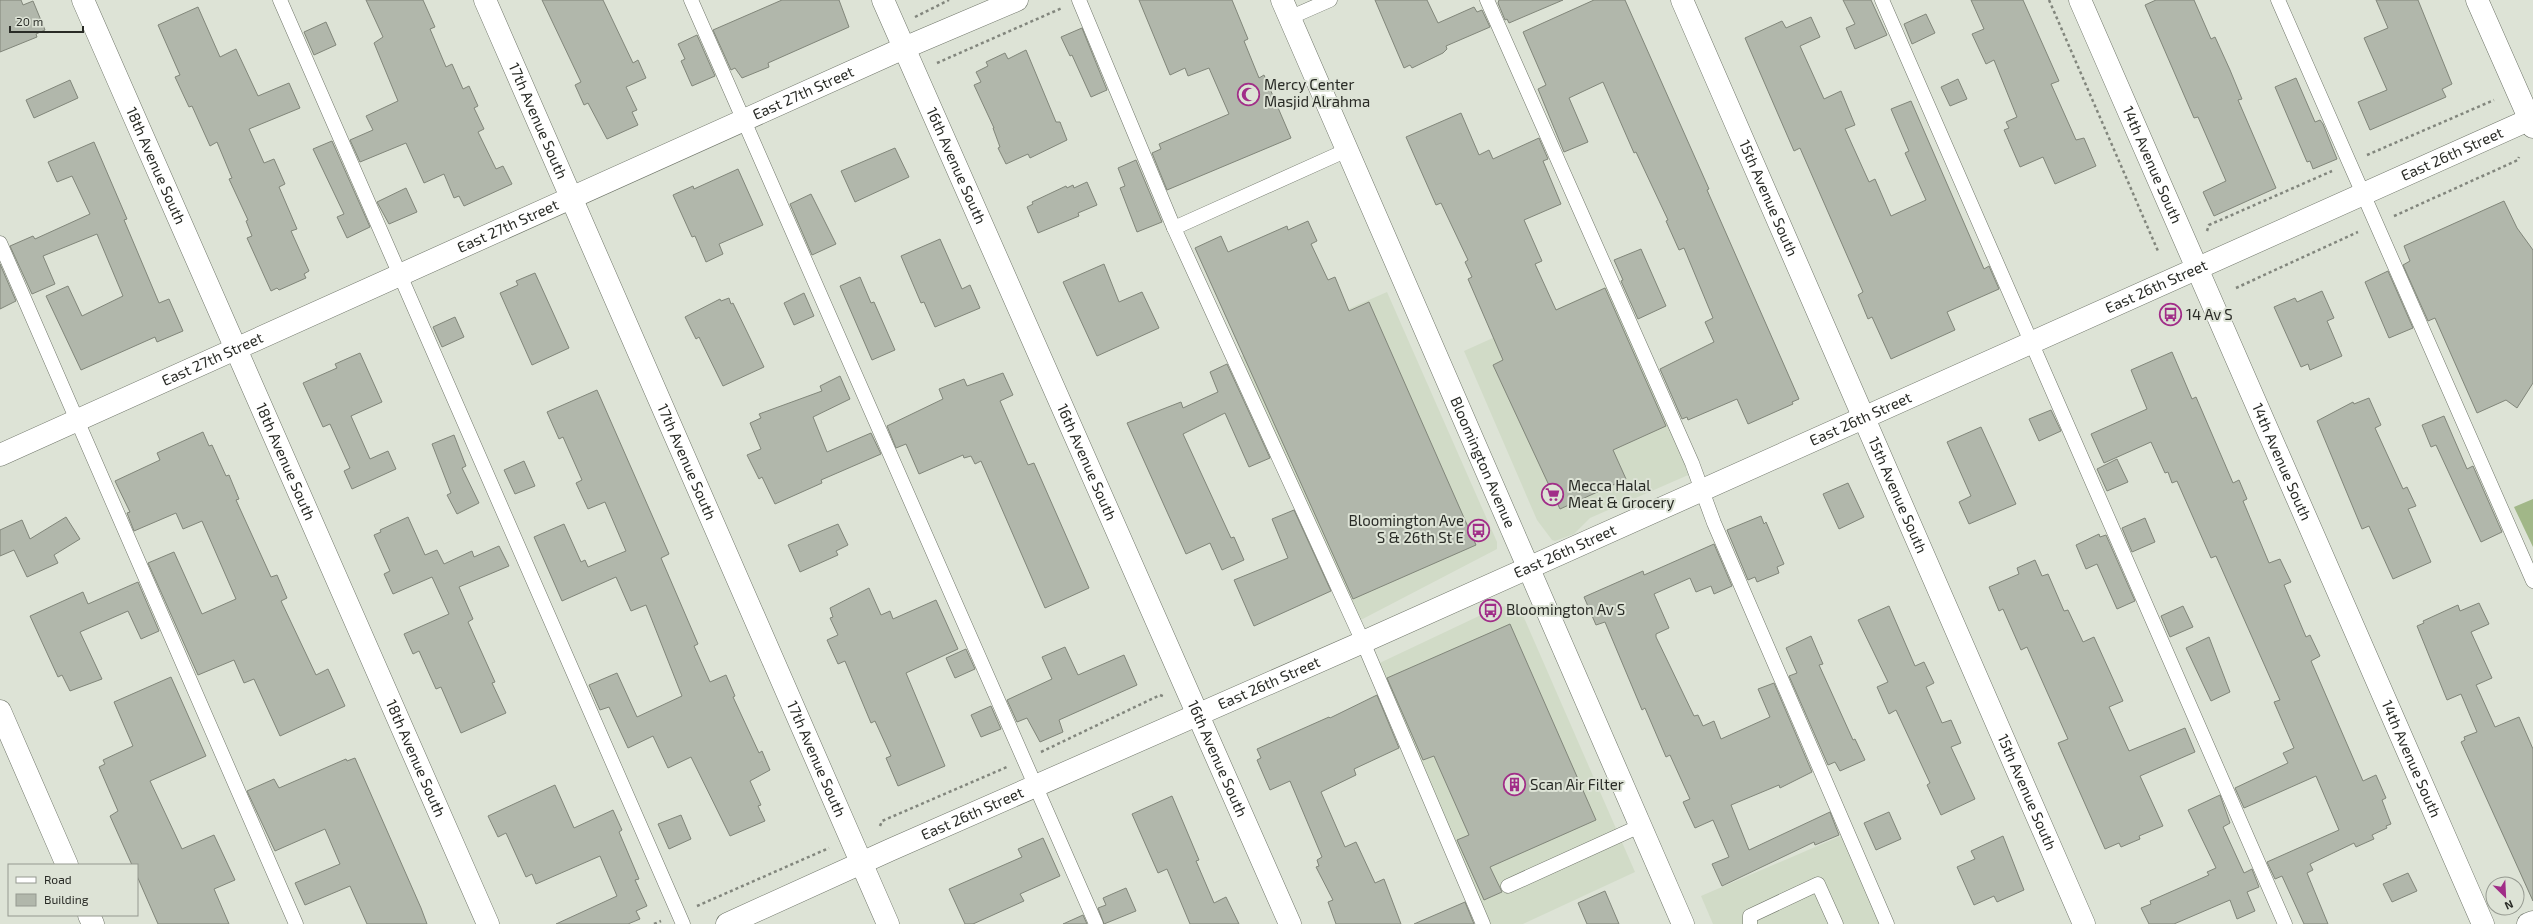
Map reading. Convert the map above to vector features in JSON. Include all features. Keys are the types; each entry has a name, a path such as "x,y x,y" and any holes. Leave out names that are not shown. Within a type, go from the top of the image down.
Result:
{"street":[{"name":"18th Avenue South","path":"83,0 488,924"},
{"name":"17th Avenue South","path":"485,0 888,924"},
{"name":"16th Avenue South","path":"883,0 1290,924"},
{"name":"East 27th Street","path":"0,454 904,48 1017,0"},
{"name":"15th Avenue South","path":"1682,0 1865,416 2084,924"},
{"name":"14th Avenue South","path":"2080,0 2483,924"},
{"path":"2477,0 2532,121"},
{"name":"Bloomington Avenue","path":"1286,9 1345,151 1683,924"},
{"name":"East 26th Street","path":"727,924 1198,713 1363,642 2197,268 2532,121"},
{"path":"0,712 67,864"},
{"path":"2528,924 2533,922"}],"lane":[{"path":"280,0 681,919"},
{"path":"691,0 1096,924"},
{"path":"1079,0 1174,228 1363,642 1483,924"},
{"path":"1286,9 1330,0"},
{"path":"1487,0 1692,463 1702,490 1887,924"},
{"path":"1882,0 2285,924"},
{"path":"2278,0 2533,581"},
{"path":"1174,228 1345,151"},
{"path":"0,243 296,924"},
{"path":"1508,886 1640,826"},
{"path":"1750,924 1750,916 1818,884 1836,924"}],"path":[{"path":"914,18 917,14 949,0"},
{"path":"933,61 938,63 1079,0"},
{"path":"2049,0 2158,251"},
{"path":"654,924 681,919 829,848"}],"shaded area":[{"path":"1612,284 1695,472 1590,518 1574,534 1555,541 1552,540 1537,520 1464,351"},
{"path":"1387,292 1497,542 1497,549 1353,624 1237,358"},
{"name":"Scan Air Filter","path":"1509,606 1521,611 1635,872 1523,924 1486,924 1369,668 1498,607"},
{"path":"1850,832 1890,924 1713,924 1701,896"}],"green space":[{"path":"2533,499 2533,547 2514,507"}],"building":[{"path":"0,0 21,0 23,5 33,1 45,30 36,34 37,37 0,52"},
{"path":"366,0 423,0 435,27 430,29 446,67 452,64 463,89 469,86 478,106 474,108 484,129 478,132 496,169 503,166 512,184 464,206 459,196 454,198 444,174 424,183 406,143 360,162 350,140 373,130 366,116 398,101 374,43 383,37"},
{"path":"542,0 603,0 633,63 638,60 646,78 626,87 637,110 632,112 638,125 607,139 588,103 584,105 575,85 581,82"},
{"path":"782,0 839,0 849,27 768,63 769,67 742,78 735,68 731,70 713,30"},
{"name":"Mercy Center Masjid Alrahma","path":"1139,0 1232,0 1248,39 1244,41 1259,78 1264,75 1291,138 1167,190 1152,153 1161,149 1159,144 1229,114 1209,68 1188,76 1185,68 1170,75"},
{"path":"1375,0 1427,0 1438,23 1474,7 1477,12 1482,10 1490,27 1446,46 1447,49 1443,53 1412,68 1410,65 1404,68"},
{"path":"1499,0 1563,0 1509,23 1507,19 1505,20 1498,3"},
{"path":"1594,0 1625,0 1709,189 1707,190 1799,399 1792,402 1793,404 1748,424 1737,399 1688,420 1687,417 1682,419 1660,369 1714,342 1705,322 1713,318 1684,248 1679,250 1666,221 1668,220 1636,152 1634,153 1603,82 1569,98 1588,142 1564,152 1538,89 1546,85 1523,32"},
{"path":"1843,0 1871,0 1887,35 1855,49 1846,28 1855,24"},
{"path":"1971,0 2023,0 2059,81 2051,84 2076,140 2084,138 2096,166 2055,184 2043,157 2020,167 2004,130 2009,128 2006,122 2017,117 1994,60 1986,64 1972,34 1984,29"},
{"path":"2156,0 2194,0 2211,39 2215,37 2230,70 2242,99 2238,100 2276,188 2214,216 2203,192 2226,181 2198,117 2194,118 2145,5"},
{"path":"2376,0 2418,0 2452,84 2442,89 2446,97 2370,130 2358,102 2387,90 2364,38 2388,28"},
{"path":"198,7 220,57 236,49 258,96 289,83 300,108 249,129 264,163 274,159 285,184 279,187 297,229 291,231 309,271 304,274 306,278 279,290 277,288 271,291 247,238 252,236 246,221 248,220 229,179 232,178 217,142 210,146 192,106 189,107 175,77 180,75 158,25"},
{"path":"1926,14 1935,33 1912,44 1904,24"},
{"path":"1811,17 1820,37 1800,46 1824,99 1841,91 1855,125 1845,129 1869,182 1875,179 1891,216 1926,200 1905,153 1909,151 1891,109 1911,101 1984,269 1989,266 1999,289 1947,312 1955,330 1891,359 1872,317 1868,319 1858,295 1863,292 1800,148 1794,151 1745,38 1782,21 1786,28"},
{"path":"326,22 336,45 314,55 304,32"},
{"path":"1082,28 1107,90 1091,97 1072,55 1070,56 1061,37"},
{"path":"697,35 715,76 692,86 681,61 685,59 678,44"},
{"path":"1026,50 1056,122 1060,122 1067,140 1030,158 1028,154 1006,164 998,148 1000,147 994,128 974,85 981,82 976,72 988,66 986,62 1005,53 1008,59"},
{"path":"2296,78 2315,122 2320,120 2323,124 2337,159 2313,169 2310,161 2307,162 2275,87"},
{"path":"1958,79 1967,99 1950,106 1941,87"},
{"path":"70,80 78,98 34,118 26,100"},
{"path":"1461,113 1479,155 1489,150 1493,159 1539,138 1548,159 1543,161 1561,204 1524,220 1542,261 1535,264 1556,310 1605,288 1666,426 1613,450 1626,479 1560,509 1493,365 1503,360 1468,279 1472,277 1465,262 1468,260 1441,203 1436,205 1406,137"},
{"path":"332,141 370,227 347,238 337,217 344,214 313,149"},
{"path":"94,142 127,219 124,220 159,303 169,299 183,331 157,342 155,337 81,370 46,296 68,286 82,316 123,296 97,234 43,256 55,284 32,294 10,246 33,236 35,239 90,214 72,176 57,182 48,162"},
{"path":"895,148 909,177 855,202 841,171"},
{"path":"1136,160 1162,222 1137,232 1120,188 1125,186 1118,168"},
{"path":"738,169 763,225 719,244 723,254 706,262 695,236 692,237 673,195 693,186 694,189"},
{"path":"1087,182 1097,205 1078,213 1079,216 1038,233 1027,207 1033,204 1032,202 1066,186 1067,188 1073,185 1074,188"},
{"path":"406,188 417,212 389,224 377,202"},
{"path":"811,194 836,244 812,255 790,204"},
{"path":"2504,201 2517,228 2533,250 2533,383 2517,408 2506,400 2477,413 2435,318 2428,321 2403,265 2410,261 2404,246"},
{"path":"1308,221 1317,241 1311,244 1328,280 1335,277 1349,311 1369,302 1476,545 1353,599 1195,248 1221,236 1228,252 1287,226 1288,230"},
{"path":"940,239 962,289 970,285 980,308 935,327 924,302 921,303 901,256"},
{"path":"1641,249 1666,306 1638,319 1621,281 1623,280 1614,260"},
{"path":"0,264 16,301 0,309"},
{"path":"1104,264 1119,302 1142,292 1159,328 1097,356 1063,282"},
{"path":"2388,271 2413,328 2389,338 2365,282"},
{"path":"535,273 569,348 532,365 500,293 518,285 516,281"},
{"path":"860,277 871,303 874,302 895,350 872,360 840,286"},
{"path":"2322,291 2334,318 2327,321 2342,356 2310,370 2308,364 2301,367 2274,307 2295,298 2297,302"},
{"path":"804,293 814,316 794,325 784,303"},
{"path":"729,298 731,304 733,303 764,367 723,386 699,337 696,339 685,317 720,299 721,301"},
{"path":"455,317 464,337 442,347 433,327"},
{"path":"2172,352 2192,399 2196,397 2233,483 2239,480 2247,499 2243,501 2269,563 2280,559 2291,582 2284,585 2306,637 2310,635 2320,656 2311,661 2363,781 2376,775 2386,798 2382,800 2391,824 2386,826 2387,828 2372,835 2374,839 2356,847 2354,843 2310,864 2313,870 2307,873 2328,924 2304,924 2282,876 2275,879 2267,862 2339,830 2316,776 2244,808 2235,788 2288,763 2283,753 2294,748 2274,702 2280,700 2216,556 2211,558 2177,481 2172,483 2168,472 2165,473 2151,442 2104,463 2091,434 2147,409 2131,370"},
{"path":"360,353 382,402 351,416 370,459 388,451 396,469 352,489 344,471 350,468 330,424 323,427 303,383 337,368 335,364"},
{"path":"1227,364 1270,458 1249,467 1225,413 1183,434 1231,538 1234,537 1244,560 1222,570 1210,543 1186,554 1127,423 1181,402 1183,408 1218,392 1210,372"},
{"path":"1003,373 1013,395 1000,401 1028,465 1034,463 1089,588 1045,608 981,461 975,464 971,456 964,458 963,455 919,474 906,444 896,448 887,426 943,399 939,389 964,379 967,386"},
{"path":"840,376 850,399 813,417 827,452 871,433 881,454 821,480 822,483 775,504 762,477 759,479 747,455 761,449 750,423 761,418 759,414 822,391 820,386"},
{"path":"597,390 669,554 661,558 698,644 694,646 710,682 726,675 735,696 733,697 759,753 762,751 770,770 750,781 761,805 758,806 765,821 730,836 691,757 668,768 653,736 628,748 609,707 600,710 589,685 617,673 637,717 682,696 646,605 631,611 616,577 562,601 534,537 564,524 581,562 585,560 588,567 626,551 605,502 588,509 576,483 582,480 563,437 559,439 547,412"},
{"path":"2369,398 2381,425 2375,428 2403,489 2407,487 2416,506 2408,509 2431,562 2393,579 2369,526 2362,529 2317,421 2353,402 2354,404"},
{"path":"2051,410 2061,431 2039,441 2029,419"},
{"path":"2444,416 2467,469 2473,466 2502,532 2481,542 2436,445 2431,447 2422,425"},
{"path":"1981,427 2016,504 1969,524 1959,502 1971,496 1947,442"},
{"path":"203,432 209,446 212,445 226,476 229,475 239,499 236,500 271,577 277,575 287,598 281,601 316,675 328,669 345,706 280,736 254,679 244,683 234,660 198,675 148,563 174,552 202,614 236,599 202,521 183,529 176,513 134,531 127,513 130,512 115,481 160,460 157,453"},
{"path":"454,435 466,466 462,468 479,503 457,514 447,495 451,493 432,444"},
{"path":"2117,459 2128,482 2107,491 2097,469"},
{"path":"524,461 535,486 515,494 504,470"},
{"path":"1848,483 1864,517 1839,529 1823,494"},
{"path":"1294,510 1331,591 1254,626 1234,580 1288,558 1272,519"},
{"path":"1761,516 1764,524 1766,522 1784,564 1777,567 1779,573 1757,582 1755,577 1748,580 1727,530"},
{"path":"66,517 80,539 54,555 58,563 27,577 14,550 0,556 0,530 22,520 30,539"},
{"path":"408,517 425,555 437,550 444,564 472,551 474,557 499,546 509,566 459,587 473,619 468,622 495,682 492,683 506,713 461,733 441,687 436,689 419,651 413,654 404,634 449,614 432,577 393,594 384,574 390,571 374,535 381,532 380,530"},
{"path":"2145,518 2155,542 2132,552 2122,528"},
{"path":"838,524 848,545 836,551 838,555 800,572 788,545"},
{"path":"2099,534 2100,537 2106,535 2135,601 2117,609 2097,564 2086,569 2076,545"},
{"path":"1714,544 1732,586 1714,594 1711,586 1696,592 1690,578 1654,594 1669,628 1656,634 1656,637 1694,716 1698,715 1703,726 1714,721 1721,739 1770,717 1758,689 1774,683 1812,772 1780,788 1779,785 1731,805 1749,850 1830,812 1839,835 1815,845 1814,842 1722,886 1712,864 1729,857 1713,820 1695,828 1683,802 1690,799 1670,755 1666,757 1645,708 1642,710 1605,622 1596,625 1584,597 1643,571 1644,575"},
{"path":"2035,560 2042,576 2048,574 2064,611 2068,610 2083,642 2094,637 2123,701 2109,707 2129,751 2185,728 2195,752 2140,776 2163,826 2139,836 2140,839 2121,847 2119,843 2105,849 2058,743 2068,739 2027,647 2021,650 2003,609 1999,611 1989,587 2019,574 2017,568"},
{"path":"138,582 159,631 141,639 128,611 80,632 102,679 70,691 62,675 58,677 30,616 83,592 88,604"},
{"path":"869,588 881,615 890,611 893,619 936,600 958,649 906,673 945,766 898,786 886,758 891,756 875,721 871,723 845,661 838,664 827,640 838,635 830,618 833,617 830,608"},
{"path":"2479,603 2489,624 2471,632 2492,678 2476,685 2495,727 2519,717 2533,749 2533,901 2525,883 2525,876 2522,876 2461,742 2465,740 2464,737 2477,732 2461,694 2447,700 2417,626 2424,623 2423,621 2458,605 2460,611"},
{"path":"1889,606 1915,666 1924,662 1934,683 1926,687 1942,723 1951,720 1961,743 1951,747 1975,799 1941,815 1927,785 1930,783 1896,710 1889,714 1877,687 1888,682 1858,620"},
{"path":"2183,606 2193,627 2170,637 2161,616"},
{"name":"Scan Air Filter","path":"1510,624 1596,820 1490,867 1502,892 1484,900 1457,840 1469,835 1434,756 1423,760 1387,678"},
{"path":"1811,636 1823,664 1819,665 1853,740 1855,739 1865,760 1840,771 1835,762 1828,765 1789,676 1797,673 1786,648"},
{"path":"2209,637 2230,692 2211,701 2186,648"},
{"path":"1065,647 1078,675 1124,655 1137,685 1059,720 1063,732 1040,742 1027,718 1017,722 1007,700 1052,679 1042,657"},
{"path":"966,649 975,669 955,678 946,658"},
{"path":"171,677 206,756 150,781 182,849 214,835 235,880 214,889 229,924 158,924 138,878 138,864 132,864 110,816 118,811 99,767 105,764 103,760 133,746 114,702"},
{"path":"1377,695 1399,748 1354,769 1356,775 1321,792 1345,847 1356,842 1375,883 1384,879 1401,924 1336,924 1328,902 1333,900 1316,867 1319,866 1317,860 1322,857 1290,781 1270,790 1257,760 1261,758 1257,749 1329,717 1330,718"},
{"path":"991,706 1001,729 981,737 971,715"},
{"path":"355,758 427,924 367,924 350,886 305,905 295,883 340,864 325,829 275,851 247,791 274,779 279,788 346,759 347,761"},
{"path":"555,785 574,828 613,810 622,830 619,832 639,879 635,880 647,906 636,911 640,919 628,924 556,924 617,896 600,856 536,884 532,874 526,877 506,833 498,837 488,816"},
{"path":"2220,795 2230,823 2223,827 2244,873 2252,869 2259,887 2247,892 2255,911 2237,919 2230,900 2174,924 2149,924 2141,908 2151,904 2150,901 2209,875 2207,872 2216,868 2188,810"},
{"path":"1172,796 1199,860 1196,861 1214,903 1226,897 1239,924 1190,924 1167,869 1158,873 1132,814"},
{"path":"1889,812 1901,839 1876,850 1864,823"},
{"path":"681,815 691,839 669,849 658,824"},
{"path":"2003,836 2024,890 1997,902 1994,896 1974,905 1957,867 1975,859 1971,851"},
{"path":"1043,838 1060,876 1020,894 1024,901 973,924 965,924 949,889 1022,857 1018,849"},
{"path":"2408,873 2417,891 2392,902 2383,884"},
{"path":"1126,888 1136,911 1104,924 1098,908 1106,905 1103,898"},
{"path":"1605,891 1619,924 1587,924 1578,903"},
{"path":"1465,902 1474,924 1414,924"},
{"path":"1083,915 1087,924 1063,924"}],"place":[{"name":"Mercy Center Masjid Alrahma","path":"1248,94"},
{"name":"14 Av S","path":"2170,315"},
{"name":"Mecca Halal Meat & Grocery","path":"1552,495"},
{"name":"Bloomington Ave S & 26th St E","path":"1479,530"},
{"name":"Bloomington Av S","path":"1490,610"},
{"name":"Scan Air Filter","path":"1514,785"}]}
